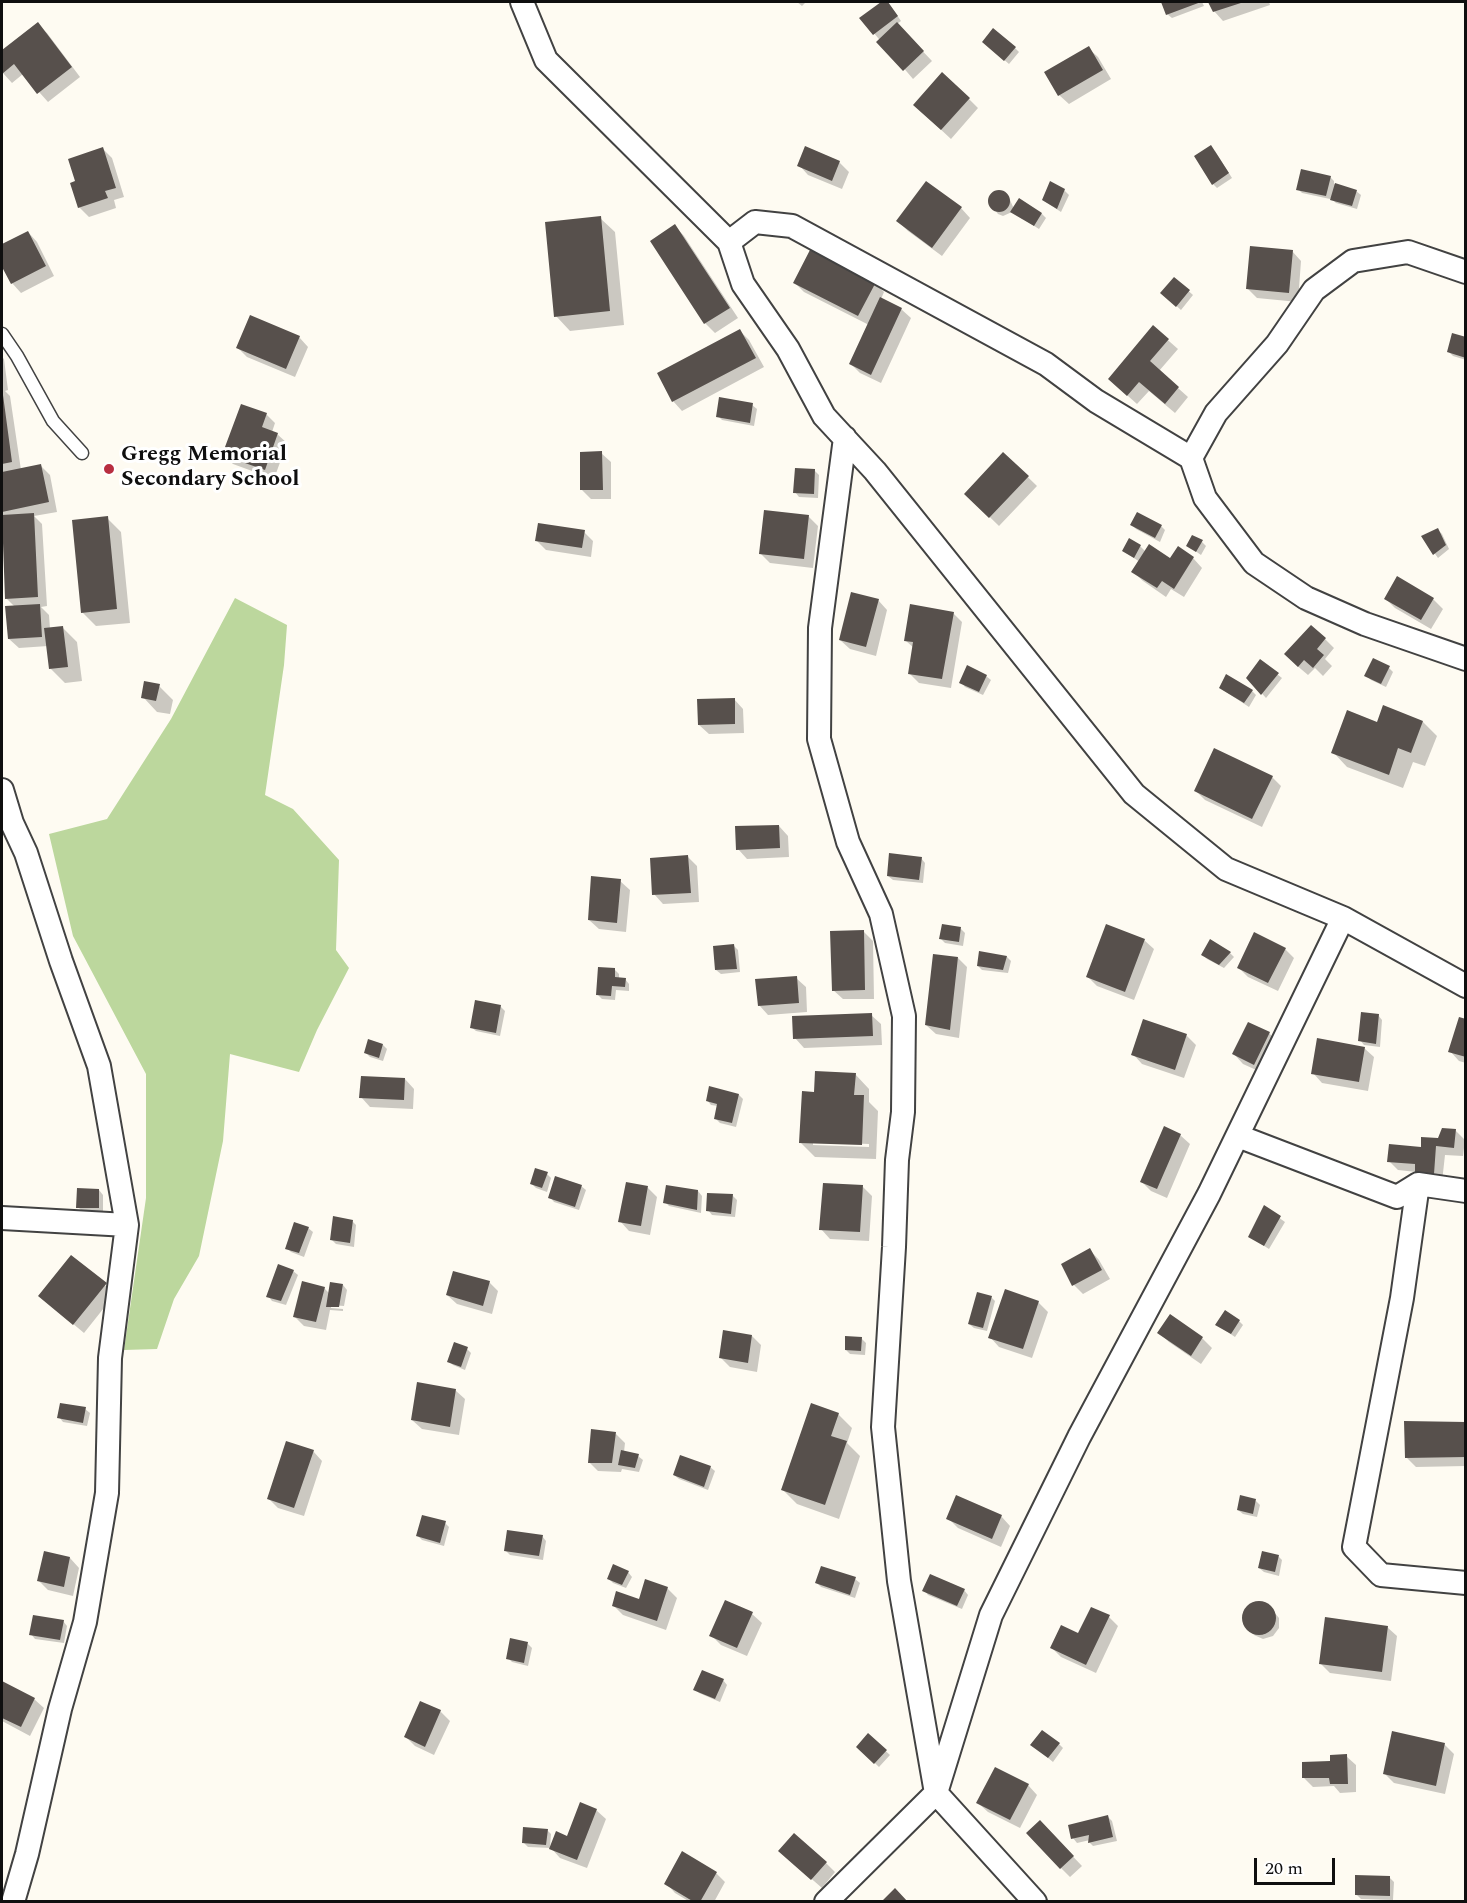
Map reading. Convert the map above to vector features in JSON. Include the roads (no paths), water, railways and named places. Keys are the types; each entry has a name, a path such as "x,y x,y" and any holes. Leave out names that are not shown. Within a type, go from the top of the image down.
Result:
{"street":[{"path":"522,2 546,60 729,242 743,284 788,349 824,416 874,471 1134,794 1226,869 1343,918 1466,987"},
{"path":"729,242 755,222 792,226 1046,364 1096,401 1191,458 1205,498 1254,563 1306,598 1365,624 1466,659"},
{"path":"1191,458 1216,414 1277,344 1314,290 1353,261 1408,252 1466,272"},
{"path":"844,438 820,628 819,740 848,842 881,914 903,1016 903,1112 897,1160 883,1426 899,1581 936,1793 1035,1902"},
{"path":"2,790 7,827 26,853 61,962 99,1066 127,1225 110,1358 108,1493 85,1622 60,1709 27,1854 13,1902"},
{"path":"826,1902 936,1793 992,1615 1079,1437 1209,1194 1343,918"},
{"path":"1238,1136 1397,1197 1418,1184 1466,1191"},
{"path":"1418,1184 1402,1298 1354,1547 1381,1575 1466,1583"},
{"path":"2,1218 127,1225"}],"lane":[{"path":"2,334 53,421 82,453"}],"place":[{"name":"Gregg Memorial Secondary School","path":"109,469"}]}
